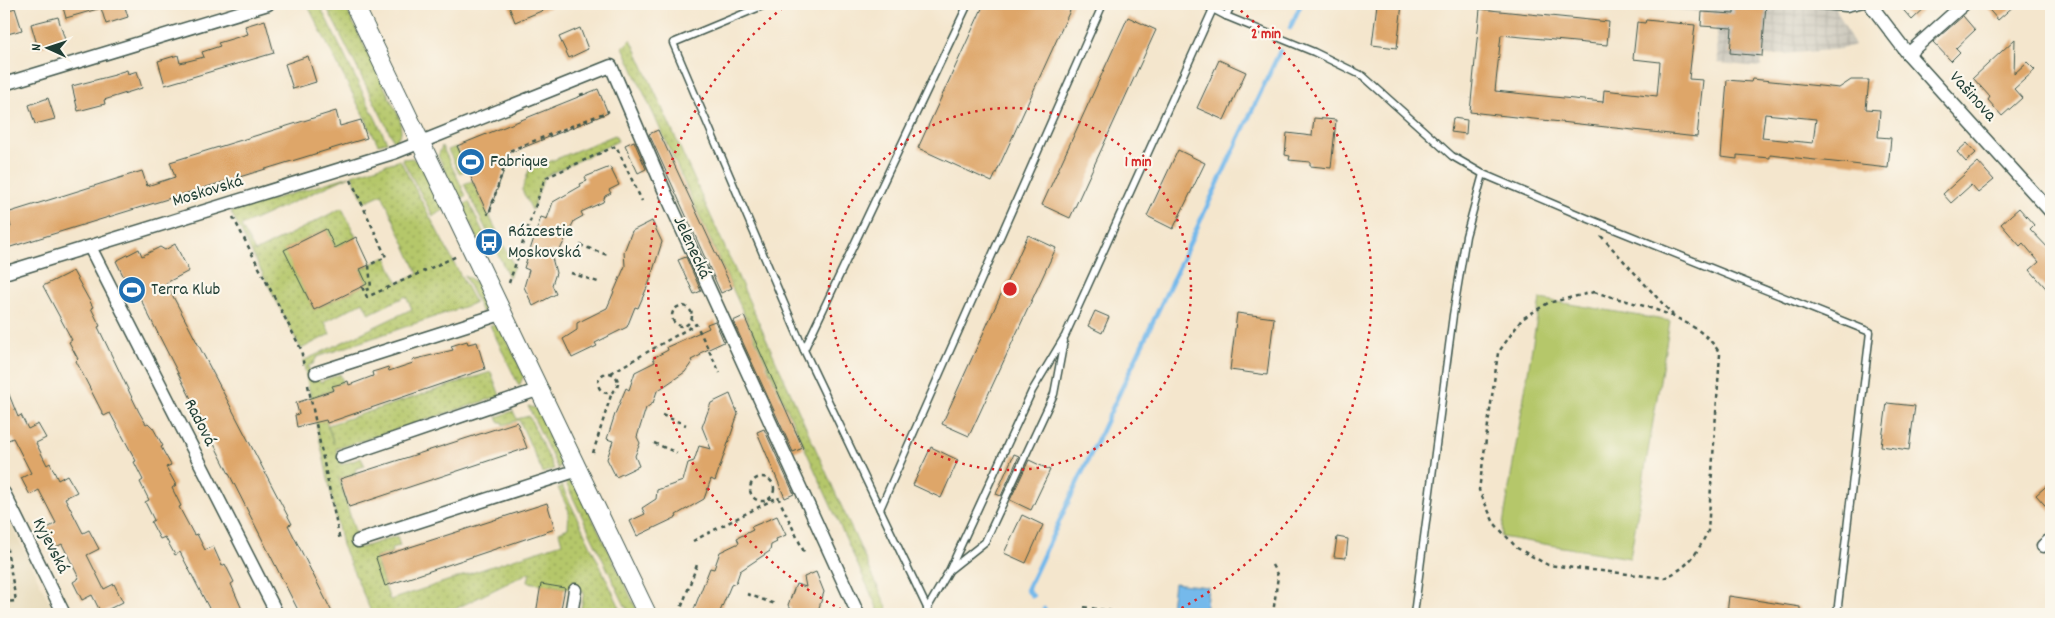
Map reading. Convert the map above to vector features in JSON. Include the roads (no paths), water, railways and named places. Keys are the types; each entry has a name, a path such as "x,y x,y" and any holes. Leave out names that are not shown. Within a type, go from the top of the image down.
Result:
{"street":[{"path":"4,84 268,4"},
{"path":"354,4 648,614"},
{"name":"Vašinova","path":"1870,4 1908,54 2051,212"},
{"path":"1908,54 1964,4"},
{"name":"Jelenecká","path":"421,142 611,66 665,192 858,614"},
{"name":"Moskovská","path":"4,273 227,204 349,171 421,142"},
{"name":"Radová","path":"90,247 277,614"},
{"path":"310,376 504,313"},
{"path":"341,457 540,389"},
{"path":"358,541 578,470"},
{"name":"Kyjevská","path":"4,493 64,614"},
{"path":"571,614 575,590"}],"lane":[{"path":"767,4 673,43 804,350 929,612"},
{"path":"804,350 968,4"},
{"path":"880,509 1102,4"},
{"path":"1203,4 1226,16 1314,52 1363,76 1452,156 1483,174 1584,217 1870,332 1838,614"},
{"path":"1226,16 1232,4"},
{"path":"1799,4 1846,8 1863,4"},
{"path":"929,612 1032,391 1065,336 1214,9"},
{"path":"1414,614 1453,315 1466,236 1483,174"},
{"path":"950,569 985,542 1054,394 1065,336"}],"water":[{"path":"1174,583 1208,587 1205,614 1170,614"}],"waterway":[{"path":"1290,28 1301,4"},
{"path":"1033,596 1027,590 1280,51"},
{"path":"1044,609 1048,614"}],"place":[{"name":"Fabrique","path":"471,162"},
{"name":"Rázcestie Moskovská","path":"489,242"},
{"name":"Terra Klub","path":"132,290"}]}
